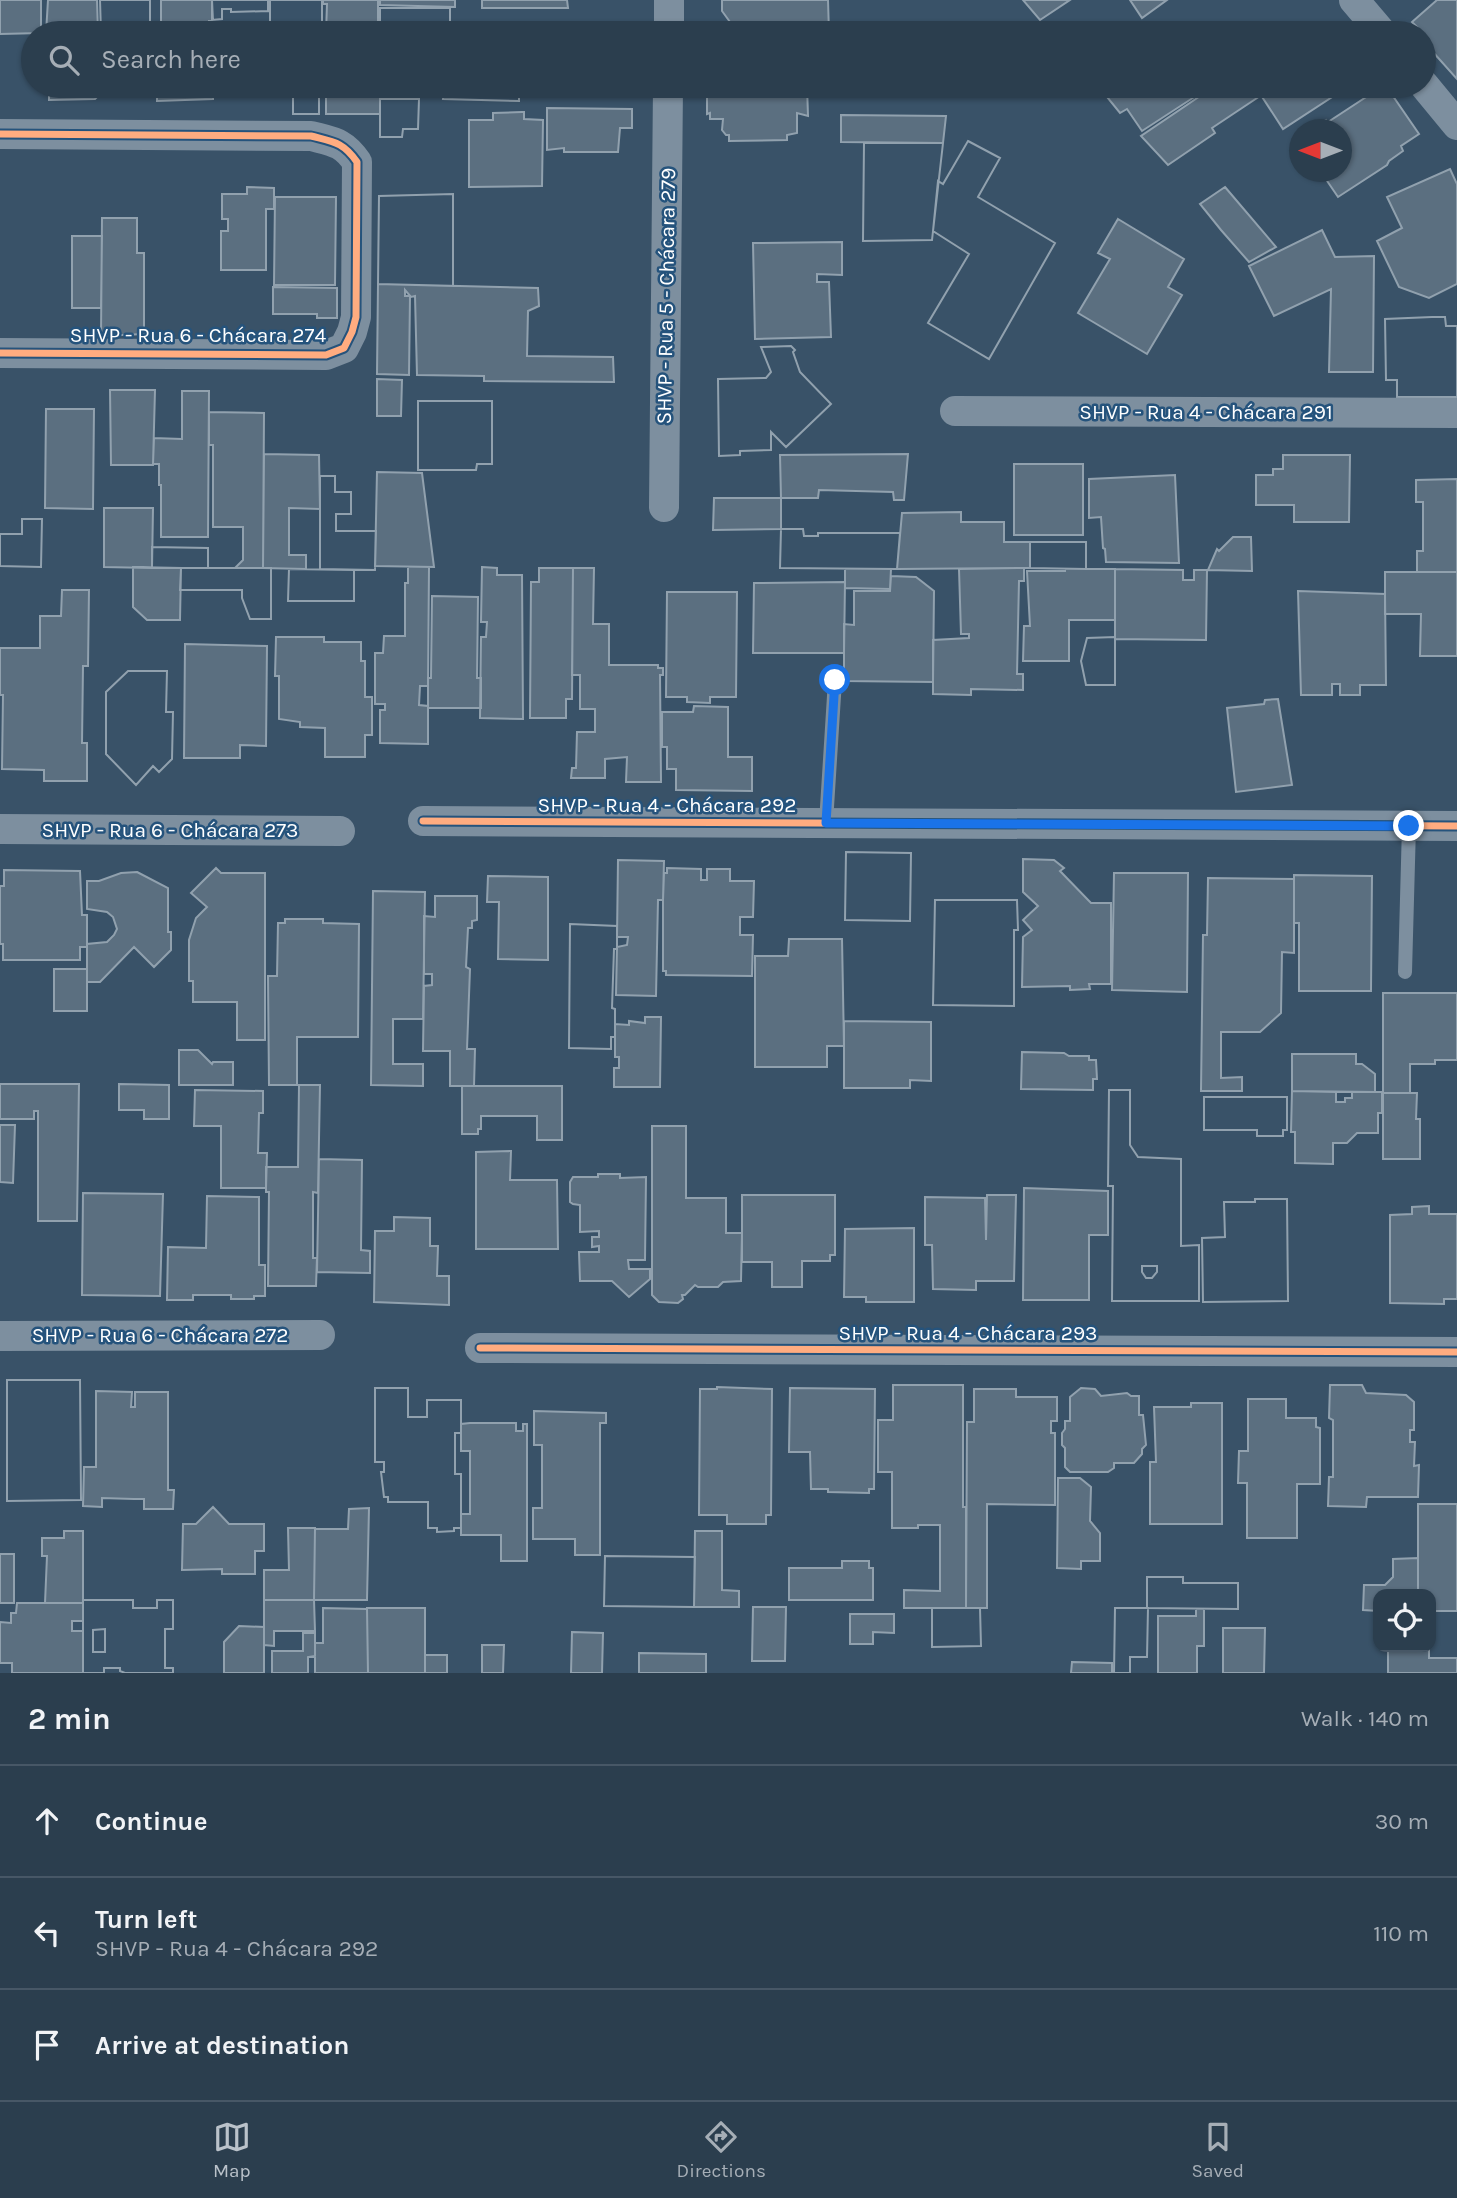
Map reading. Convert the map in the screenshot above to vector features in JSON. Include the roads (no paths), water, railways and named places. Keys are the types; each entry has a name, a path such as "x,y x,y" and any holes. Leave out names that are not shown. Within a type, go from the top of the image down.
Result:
{"street":[{"path":"669,0 669,21"},
{"path":"1354,0 1372,21"},
{"name":"SHVP - Rua 5 - Chácara 279","path":"664,507 668,98"},
{"path":"1435,98 1457,125"},
{"name":"SHVP - Rua 6 - Chácara 274","path":"0,134 311,136 336,142 347,148 357,162 357,175 356,317 344,348 326,355 0,353"},
{"name":"SHVP - Rua 4 - Chácara 291","path":"955,411 1457,413"},
{"name":"SHVP - Rua 4 - Chácara 292","path":"423,821 1457,827"},
{"name":"SHVP - Rua 6 - Chácara 273","path":"0,829 340,831"},
{"name":"SHVP - Rua 6 - Chácara 272","path":"0,1336 320,1335"},
{"name":"SHVP - Rua 4 - Chácara 293","path":"480,1348 1457,1352"}],"lane":[{"path":"826,823 835,680"},
{"path":"1405,972 1409,826"}]}
